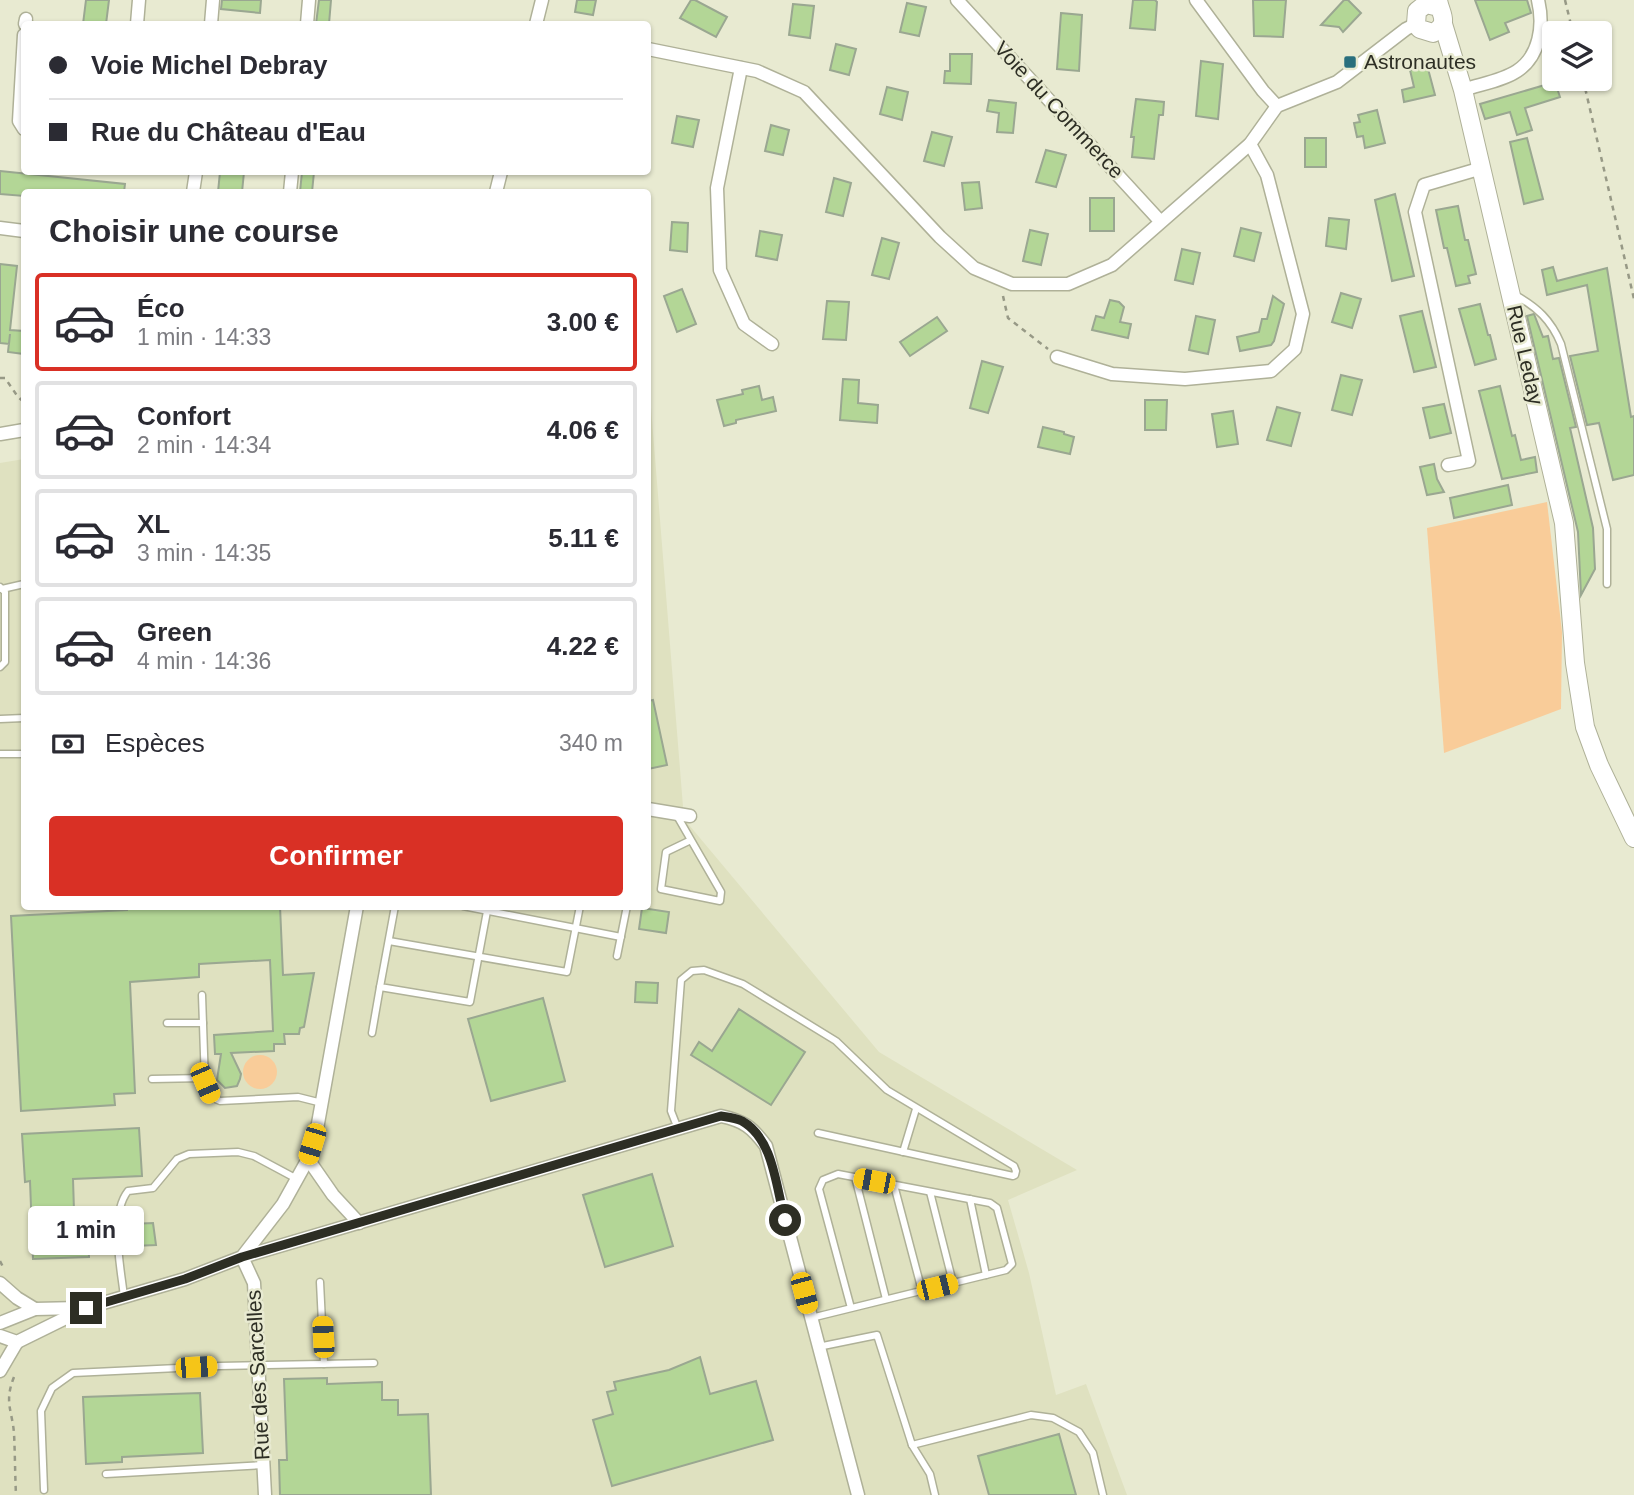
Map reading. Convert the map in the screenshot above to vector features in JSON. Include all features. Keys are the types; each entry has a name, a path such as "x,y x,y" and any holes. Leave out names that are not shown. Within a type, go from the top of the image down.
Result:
{"main road":[{"path":"1433,3 1443,12 1438,29 1426,33 1416,24 1417,11 1433,3"},
{"name":"Rue Leday","path":"1438,29 1452,51 1463,90 1563,523 1575,663 1586,727 1600,765 1634,838"}],"street":[{"path":"137,21 139,0"},
{"path":"211,21 213,0"},
{"path":"307,21 309,0"},
{"path":"537,21 542,0"},
{"name":"Voie du Commerce","path":"957,0 1160,221"},
{"path":"1196,0 1277,106"},
{"path":"1463,90 1516,72 1531,58 1540,35 1541,14 1538,0"},
{"path":"651,50 757,71 804,92 940,237 974,268 1012,284 1068,284 1112,265 1250,144 1277,106 1337,82 1405,29 1416,24"},
{"path":"741,68 718,188 719,270 744,324 772,344"},
{"path":"21,87 21,124"},
{"path":"1057,357 1112,374 1185,379 1271,371 1295,349 1303,314 1267,175 1250,144"},
{"path":"1448,465 1469,461 1415,212 1424,185 1482,168"},
{"path":"0,228 21,231"},
{"path":"0,434 21,430"},
{"path":"651,810 690,817"},
{"path":"242,1257 283,1204 308,1159 322,1103 356,910"},
{"path":"0,1371 17,1342 86,1308 185,1279 242,1257 721,1116 741,1120 757,1133 766,1146 858,1495"},
{"path":"308,1159 334,1195 359,1223"},
{"name":"Rue des Sarcelles","path":"242,1257 254,1283 265,1495"},
{"path":"0,1283 35,1309"},
{"path":"0,1323 35,1309 86,1308"},
{"path":"0,1336 17,1342"}],"lane":[{"path":"1510,292 1544,315 1553,326 1561,344 1607,529 1607,584"},
{"path":"1,588 21,585"},
{"path":"0,667 5,662 5,592 1,588"},
{"path":"0,719 21,718"},
{"path":"0,754 21,754"},
{"path":"676,814 691,840 721,892 720,901 661,889 666,852 691,840"},
{"path":"372,1033 394,910"},
{"path":"380,987 470,1002 488,910"},
{"path":"493,910 621,937"},
{"path":"389,941 567,972 579,910"},
{"path":"617,956 626,910"},
{"path":"678,1129 671,1111 681,979 692,971 704,970 743,984 836,1041 887,1090 1014,1166 1016,1171 1015,1175 818,1133"},
{"path":"202,995 205,1078 211,1097 220,1101 298,1097 322,1103"},
{"path":"167,1023 203,1023"},
{"path":"152,1079 205,1078"},
{"path":"903,1152 916,1109"},
{"path":"124,1297 117,1214 128,1191 153,1188 177,1159 189,1154 238,1152 254,1156 296,1179"},
{"path":"811,1318 1006,1270 1012,1264 997,1208 990,1203 838,1174 823,1180 819,1189 851,1308"},
{"path":"855,1177 886,1300"},
{"path":"894,1185 922,1291"},
{"path":"930,1192 953,1283"},
{"path":"970,1199 986,1275"},
{"path":"320,1282 324,1364"},
{"path":"818,1347 877,1335 912,1445 930,1474 936,1495"},
{"path":"44,1490 41,1411 52,1388 74,1373 374,1363"},
{"path":"912,1445 1031,1415 1053,1418 1079,1432 1093,1453 1103,1495"},
{"path":"106,1474 263,1465"}],"path":[{"path":"1565,0 1570,21"},
{"path":"1586,91 1634,299"},
{"path":"999,279 1008,318 1057,357"},
{"path":"0,378 5,379 21,400"},
{"path":"0,1261 5,1270"},
{"path":"16,1495 14,1429 9,1411 9,1390 17,1369"}],"shaded area":[{"path":"651,407 684,819 879,1052 1077,1170 1008,1200 1029,1273 1056,1395 1086,1384 1127,1495 0,1495 0,463 21,460 21,910 651,910"},
{"path":"1547,502 1562,632 1561,709 1444,753 1427,528"},
{"path":"260,1055 272,1060 277,1072 272,1084 260,1089 248,1084 243,1072 248,1060"}],"building":[{"path":"86,0 109,0 106,21 83,21"},
{"path":"222,0 261,0 260,13 221,9"},
{"path":"319,0 331,0 329,21 316,21"},
{"path":"577,0 596,0 593,15 575,12"},
{"path":"691,0 727,17 716,37 680,18"},
{"path":"1133,0 1157,2 1155,30 1130,28"},
{"path":"1253,0 1286,0 1283,37 1254,36"},
{"path":"1344,0 1348,0 1361,13 1343,32 1339,27 1321,25"},
{"path":"1475,0 1527,0 1531,13 1505,23 1509,32 1490,40"},
{"path":"907,3 926,7 919,36 900,32"},
{"path":"793,4 814,6 810,38 789,35"},
{"path":"1061,13 1082,15 1079,71 1057,69"},
{"path":"836,44 856,49 849,75 830,70"},
{"path":"950,54 972,54 971,84 944,83 945,71 950,71"},
{"path":"1201,61 1223,64 1218,119 1196,116"},
{"path":"1427,65 1435,95 1404,102 1402,90 1414,87 1410,70"},
{"path":"1542,86 1542,91 1558,91 1560,97 1525,108 1532,130 1517,135 1510,112 1485,119 1480,104"},
{"path":"887,87 908,92 902,120 880,114"},
{"path":"1136,99 1164,102 1163,115 1159,115 1154,159 1132,157 1134,137 1131,137"},
{"path":"989,100 1016,103 1013,133 997,132 999,113 987,111"},
{"path":"1377,110 1385,143 1365,148 1363,136 1357,137 1354,123 1360,122 1358,115"},
{"path":"677,116 699,120 693,147 672,143"},
{"path":"771,125 789,130 783,155 765,151"},
{"path":"932,132 952,137 944,166 924,161"},
{"path":"1305,138 1326,138 1326,167 1305,167"},
{"path":"1527,138 1543,199 1524,204 1510,142"},
{"path":"1046,150 1066,155 1056,187 1036,182"},
{"path":"0,171 125,184 124,189 21,189 21,196 0,194"},
{"path":"220,175 244,175 242,189 218,189"},
{"path":"302,175 314,175 312,189 300,189"},
{"path":"834,178 851,183 843,216 826,212"},
{"path":"979,182 982,208 965,210 962,183"},
{"path":"1395,194 1414,276 1392,281 1375,200"},
{"path":"1090,198 1114,198 1114,231 1090,231"},
{"path":"1458,206 1476,274 1468,276 1470,283 1456,286 1436,210"},
{"path":"1329,218 1349,220 1346,249 1326,246"},
{"path":"672,222 688,223 687,252 670,250"},
{"path":"1241,228 1261,233 1254,261 1234,256"},
{"path":"1030,230 1048,234 1041,265 1023,261"},
{"path":"760,231 782,235 777,260 756,256"},
{"path":"882,238 899,243 889,279 872,275"},
{"path":"1182,249 1200,253 1193,284 1175,280"},
{"path":"0,264 17,266 10,330 21,331 21,354 8,352 9,344 0,343"},
{"path":"1553,267 1557,281 1607,268 1631,417 1634,416 1634,475 1613,480 1599,423 1587,425 1570,356 1598,351 1587,285 1547,295 1542,270"},
{"path":"682,289 696,324 677,332 664,296"},
{"path":"1341,293 1361,299 1352,328 1332,322"},
{"path":"1273,296 1284,304 1274,341 1271,345 1240,351 1237,337 1259,332 1262,319 1267,319"},
{"path":"1110,300 1119,302 1124,307 1120,322 1131,324 1128,338 1092,330 1096,316 1104,318"},
{"path":"827,301 849,302 846,340 823,339"},
{"path":"1480,304 1496,359 1475,365 1459,309"},
{"path":"1422,311 1436,367 1414,372 1400,316"},
{"path":"1534,314 1543,337 1548,336 1553,359 1559,358 1576,427 1570,428 1593,528 1595,569 1581,595 1578,532 1527,316"},
{"path":"1196,316 1215,320 1208,354 1189,350"},
{"path":"937,317 947,331 910,356 900,342"},
{"path":"982,361 1003,367 988,413 970,408"},
{"path":"1341,375 1362,380 1352,415 1332,410"},
{"path":"843,379 859,380 858,403 878,405 877,423 840,420"},
{"path":"759,386 762,400 773,397 776,411 736,420 736,423 724,426 717,400 743,394 742,390"},
{"path":"1500,386 1512,436 1515,435 1521,460 1535,457 1537,472 1502,479 1479,391"},
{"path":"1145,400 1167,400 1166,430 1145,430"},
{"path":"1444,404 1451,433 1430,438 1423,408"},
{"path":"1277,407 1300,413 1291,446 1267,440"},
{"path":"1233,411 1238,444 1217,447 1212,414"},
{"path":"1043,427 1074,437 1070,454 1038,447"},
{"path":"1434,464 1437,479 1444,492 1427,495 1420,467"},
{"path":"1508,485 1512,505 1454,518 1450,498"},
{"path":"651,700 667,765 651,768"},
{"path":"127,910 280,910 283,975 314,973 304,1027 300,1028 299,1034 284,1034 285,1044 274,1044 274,1051 231,1053 241,1074 237,1086 225,1088 217,1080 221,1054 215,1054 214,1035 273,1031 270,960 199,964 199,977 130,982 135,1093 114,1094 115,1105 21,1111 11,916"},
{"path":"642,910 669,912 666,933 639,929"},
{"path":"636,982 658,983 657,1003 635,1002"},
{"path":"543,998 565,1081 491,1101 468,1019"},
{"path":"739,1009 805,1052 771,1105 691,1055 699,1042 712,1051"},
{"path":"139,1128 142,1176 73,1179 74,1211 65,1212 67,1241 88,1239 89,1257 33,1259 30,1181 25,1182 22,1134"},
{"path":"652,1174 673,1246 605,1267 583,1195"},
{"path":"153,1223 156,1245 133,1246 131,1224"},
{"path":"700,1357 710,1394 756,1381 773,1440 612,1486 593,1420 613,1414 607,1392 616,1390 614,1382 669,1370"},
{"path":"327,1378 327,1384 382,1382 382,1400 398,1400 398,1415 428,1414 431,1495 280,1495 279,1460 287,1460 284,1379"},
{"path":"200,1393 203,1453 122,1457 122,1462 86,1464 83,1397"},
{"path":"1059,1434 1076,1495 989,1495 978,1456"}],"place":[{"name":"Astronautes","path":"1350,62"}],"route":[{"path":"86,1308 185,1279 242,1257 721,1116 741,1120 757,1133 766,1146 785,1220"}]}
